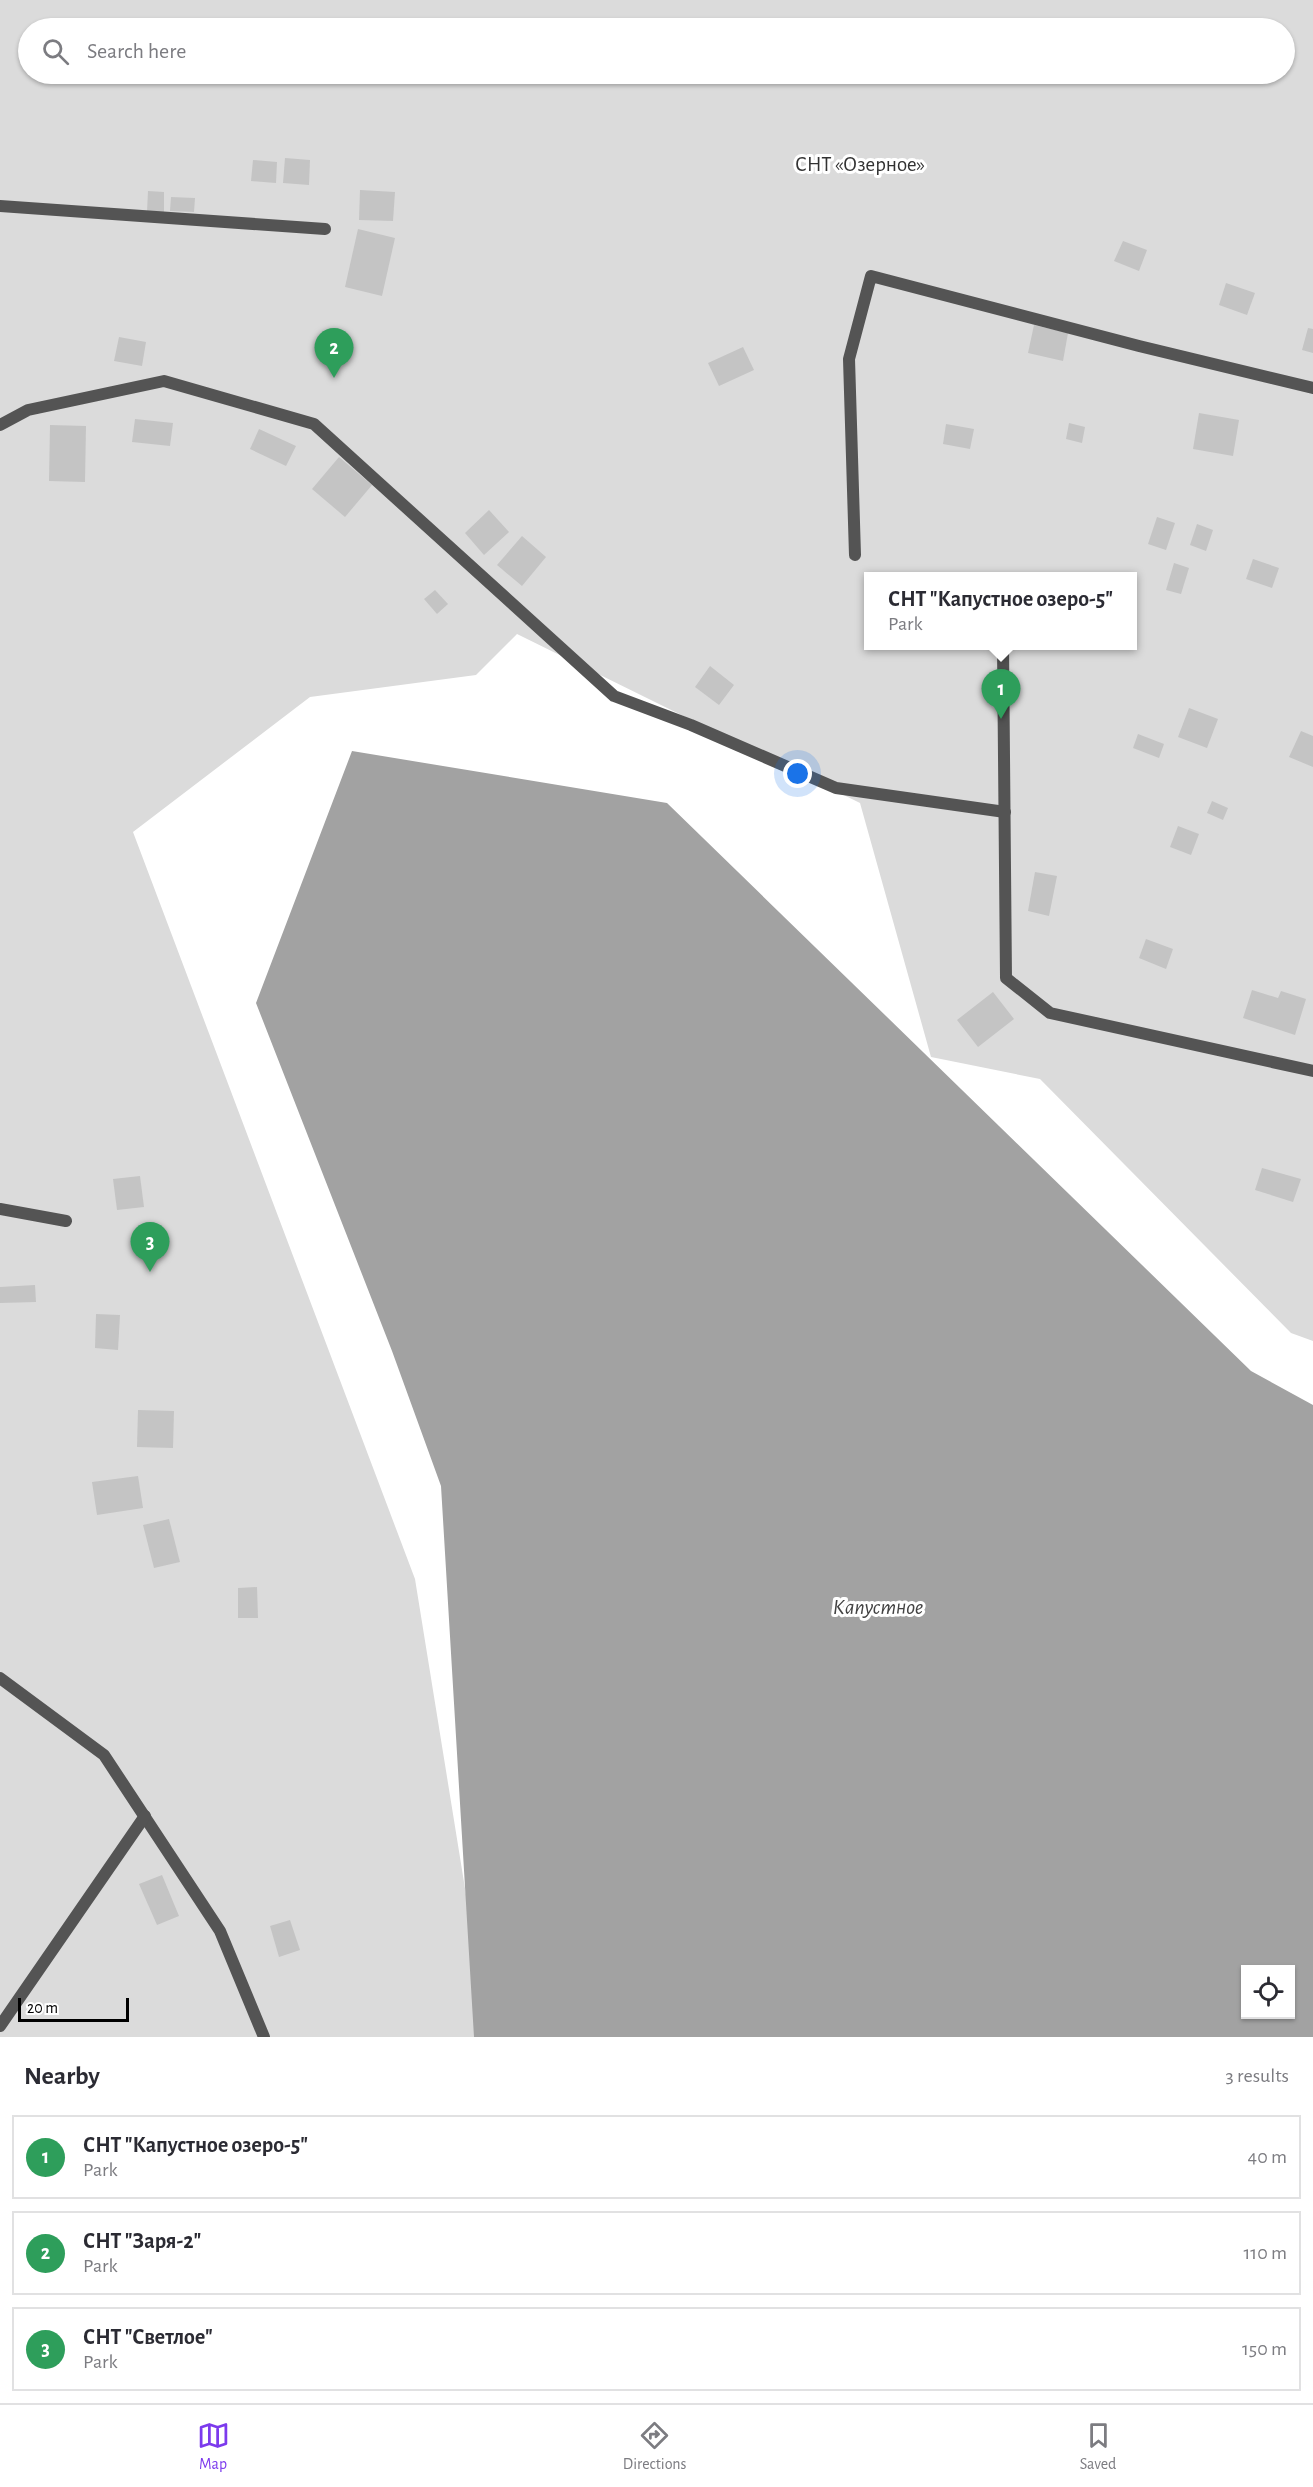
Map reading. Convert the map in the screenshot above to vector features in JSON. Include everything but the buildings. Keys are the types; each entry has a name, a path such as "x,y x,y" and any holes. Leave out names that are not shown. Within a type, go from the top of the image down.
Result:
{"lane":[{"path":"0,206 325,229"},
{"path":"855,555 849,359 872,276 1139,346 1313,388"},
{"path":"0,425 28,410 164,381 314,424 614,696 691,725 836,788 1005,812"},
{"path":"1004,650 1006,978 1050,1013 1313,1071"},
{"path":"0,1209 66,1221"},
{"path":"0,1678 104,1755 220,1931 264,2037"},
{"path":"0,2026 145,1816"}],"green space":[{"name":"СНТ «Озерное»","path":"0,0 1313,0 1313,1341 1291,1333 1040,1079 931,1057 860,803 517,634 476,675 310,697 133,832 415,1579 479,1975 475,2037 0,2037"}],"water":[{"name":"Капустное","path":"352,751 667,803 1251,1371 1313,1405 1313,2037 474,2037 441,1486 392,1351 256,1003"}],"place":[{"name":"СНТ \"Заря-2\"","path":"334,378"},
{"name":"СНТ \"Капустное озеро-5\"","path":"1001,719"},
{"name":"СНТ \"Светлое\"","path":"150,1272"}]}
